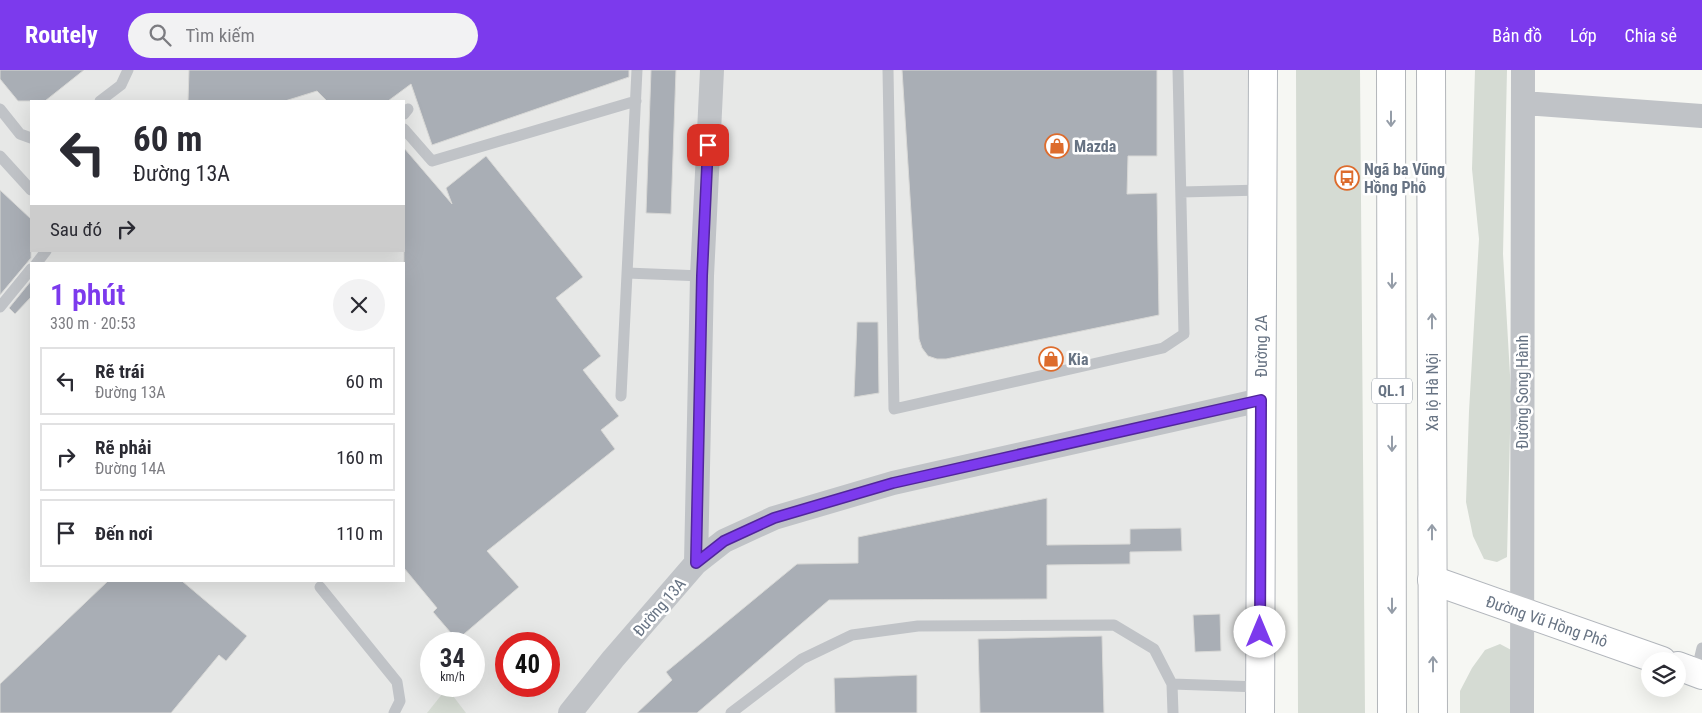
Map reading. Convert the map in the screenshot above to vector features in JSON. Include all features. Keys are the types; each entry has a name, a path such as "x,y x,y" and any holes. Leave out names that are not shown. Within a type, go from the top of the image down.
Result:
{"main road":[{"name":"Đường 2A","path":"1260,700 1263,70"},
{"name":"QL.1","path":"1391,70 1392,713"},
{"name":"Xa lộ Hà Nội","path":"1431,70 1434,713"},
{"name":"Đường Vũ Hồng Phô","path":"1432,580 1641,654"}],"street":[{"path":"696,563 702,276 712,70"},
{"name":"Đường Song Hành","path":"1522,713 1523,70"},
{"path":"1523,103 1702,116"},
{"name":"Đường 13A","path":"570,713 613,659 696,563 724,541 774,518 893,483 1261,400"}],"lane":[{"path":"101,100 121,85 128,70"},
{"path":"621,396 637,70"},
{"path":"888,70 894,409 1163,348 1184,334 1178,70"},
{"path":"405,130 432,161 636,101"},
{"path":"0,109 20,134 30,138"},
{"path":"0,156 30,189"},
{"path":"1181,192 1262,190"},
{"path":"38,262 45,252"},
{"path":"0,307 30,270"},
{"path":"627,273 702,276"},
{"path":"320,587 397,682 400,701 394,713"},
{"path":"731,713 802,659 852,635 918,626 1114,626 1154,649 1172,684 1173,713"},
{"path":"1172,684 1260,700"}],"shaded area":[{"path":"0,70 1249,70 1246,713 0,713"},
{"path":"1296,70 1360,70 1365,713 1298,713"},
{"path":"1475,70 1507,70 1503,254 1511,392 1507,557 1497,562 1484,559 1473,536 1466,502 1479,239 1472,169"},
{"path":"1500,644 1515,652 1519,713 1460,713 1460,691 1472,668 1485,650"},
{"path":"440,697 454,697 466,713 427,713"}],"building":[{"path":"0,70 84,70 46,100 18,101 0,79"},
{"path":"189,70 629,70 629,77 432,145 411,84 389,100 326,100 317,91 288,100 188,100"},
{"path":"651,70 676,70 671,214 646,213"},
{"path":"902,70 1157,70 1157,156 1128,156 1127,194 1157,193 1159,315 946,359 928,356 922,348 919,339"},
{"path":"405,149 452,204 446,188 486,156 583,277 556,298 601,356 583,370 619,416 601,430 615,449 487,551 519,587 466,632 450,632 433,612 437,608 405,569"},
{"path":"0,190 30,218 31,258 0,295"},
{"path":"30,282 30,298 15,314 9,308"},
{"path":"857,322 878,322 879,393 854,397"},
{"path":"1047,498 1047,545 1130,544 1130,529 1181,528 1182,551 1130,552 1130,564 1047,565 1047,599 829,600 697,713 637,713 672,680 666,672 797,564 858,563 858,537"},
{"path":"107,582 183,582 247,636 226,661 219,655 171,713 0,713 0,684"},
{"path":"1220,614 1221,651 1195,652 1193,615"},
{"path":"1102,636 1104,713 980,713 978,639"},
{"path":"917,675 917,713 835,713 834,678"}],"place":[{"name":"Mazda","path":"1057,146"},
{"name":"Ngã ba Vũng Hồng Phô","path":"1347,178"},
{"name":"Kia","path":"1051,359"}],"route":[{"path":"708,145 702,276 696,563 724,541 774,518 893,483 1261,400 1260,632"}]}
